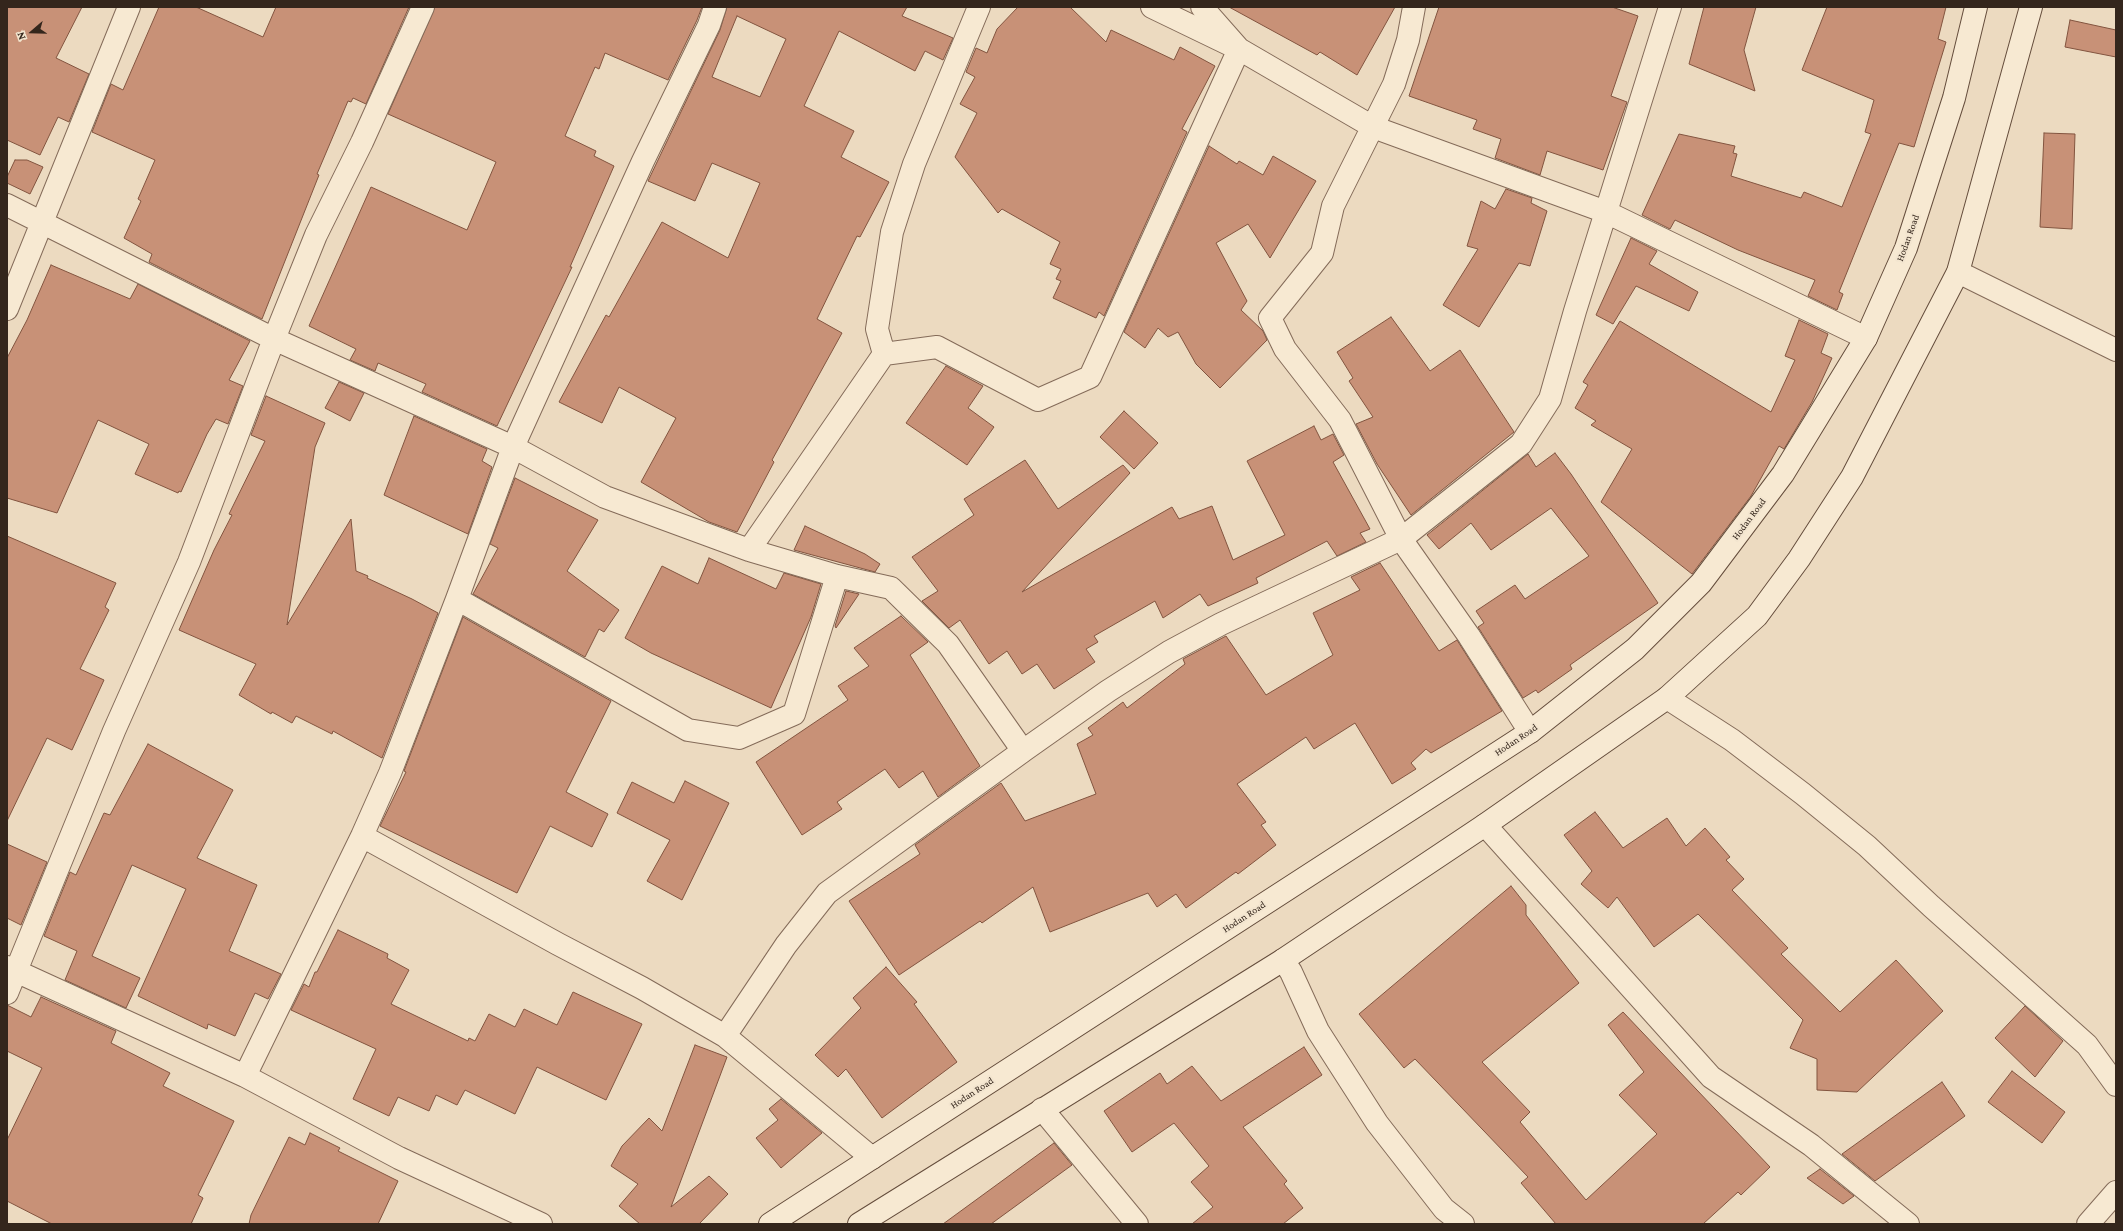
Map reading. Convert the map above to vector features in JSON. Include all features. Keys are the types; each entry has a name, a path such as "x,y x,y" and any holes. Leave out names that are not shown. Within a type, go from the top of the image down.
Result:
{"street":[{"path":"7,309 129,7"},
{"path":"7,993 12,969 114,731 189,562 274,339 316,235 362,142 423,7"},
{"path":"245,1076 362,836 390,773 457,599 513,446 643,161 709,25 715,7"},
{"path":"884,354 877,329 892,232 914,164 979,7"},
{"path":"1152,7 1239,49 1373,127 1606,212 1866,338"},
{"path":"1202,7 1239,49"},
{"path":"1414,7 1408,40 1394,84 1333,206 1322,253 1270,318 1285,349 1340,420 1400,539 1469,636 1530,732"},
{"path":"725,1036 786,945 827,893 1108,691 1169,652 1221,624 1400,539 1521,444 1550,399 1670,7"},
{"name":"Hodan Road","path":"770,1224 1530,732 1636,649 1701,582 1783,474 1866,338 1906,248 1954,98 1976,7"},
{"path":"859,1224 1283,960 1485,825 1667,698 1757,616 1799,559 1852,477 1958,272 2031,7"},
{"path":"749,550 884,354 937,348 1038,400 1090,376 1239,49"},
{"path":"7,205 42,221 274,339 513,446 605,497 749,550 837,576 892,588 948,644 1023,752"},
{"path":"1958,272 2116,350"},
{"path":"457,599 688,730 739,738 794,714 837,576"},
{"path":"1667,698 1732,740 1803,794 1867,846 1931,906 2087,1045 2116,1085"},
{"path":"1485,825 1711,1077 1811,1145 1908,1224"},
{"path":"362,836 558,944 642,988 725,1036 872,1158"},
{"path":"1283,960 1291,972 1318,1031 1377,1123 1444,1209 1463,1224"},
{"path":"12,969 245,1076 399,1158 541,1224"},
{"path":"1042,1109 1137,1224"},
{"path":"2088,1224 2116,1192"}],"building":[{"path":"7,7 82,7 56,58 89,74 69,122 58,117 40,155 7,140"},
{"path":"159,7 196,7 263,37 276,7 409,7 366,104 353,98 351,102 348,101 317,174 319,175 262,319 149,262 152,254 124,238 141,201 138,199 155,160 92,132 111,84 123,90"},
{"path":"435,7 702,7 668,80 605,53 599,69 595,67 565,136 596,151 594,156 614,166 570,267 572,267 497,426 422,392 426,384 378,363 375,371 350,360 356,349 309,326 371,187 467,230 496,162 388,114"},
{"path":"727,7 907,7 902,16 953,38 943,60 925,51 915,71 839,31 804,106 854,131 841,157 889,182 860,237 857,236 817,319 842,333 772,460 774,462 737,532 709,522 641,482 676,418 619,387 602,423 559,402 606,315 609,317 662,222 728,258 760,183 712,163 695,201 648,181 720,30","holes":["737,16 786,39 760,97 712,77"]},
{"path":"1018,7 1070,7 1106,42 1111,30 1174,60 1180,47 1215,66 1182,129 1187,132 1104,316 1099,312 1096,318 1053,298 1061,281 1056,279 1061,269 1050,264 1060,242 1002,209 998,213 955,157 977,113 960,104 975,77 966,72 976,48 987,53 997,29"},
{"path":"1229,7 1395,7 1357,75 1320,52 1317,55"},
{"path":"1439,7 1612,7 1638,16 1611,96 1627,102 1603,170 1547,151 1540,175 1495,158 1501,139 1473,129 1477,120 1409,96"},
{"path":"1704,7 1756,7 1744,50 1755,91 1689,64"},
{"path":"1827,7 1946,7 1938,39 1946,42 1914,147 1899,143 1839,292 1843,294 1837,310 1808,296 1815,280 1738,250 1675,220 1670,229 1642,215 1679,134 1735,146 1733,153 1737,154 1731,176 1801,198 1804,192 1842,207 1871,134 1865,132 1874,100 1802,70"},
{"path":"2070,20 2116,30 2116,57 2065,47"},
{"path":"2044,133 2075,134 2072,229 2040,227"},
{"path":"1209,146 1237,164 1239,161 1263,175 1273,156 1316,181 1270,258 1248,224 1216,243 1247,301 1241,310 1263,331 1267,340 1220,388 1196,364 1178,332 1168,337 1158,328 1145,348 1124,332"},
{"path":"15,160 27,160 43,167 30,194 7,183 7,177"},
{"path":"1506,189 1532,198 1531,203 1547,211 1530,266 1519,263 1479,327 1443,305 1478,249 1467,246 1481,201 1495,209"},
{"path":"1631,238 1657,251 1649,264 1698,292 1689,311 1636,286 1613,324 1596,315"},
{"path":"51,265 130,299 138,284 250,341 229,380 243,386 228,424 216,419 207,434 181,492 179,491 178,493 135,474 149,444 98,420 57,513 7,498 7,358 27,320"},
{"path":"1391,317 1430,371 1460,350 1514,432 1411,515 1377,464 1356,424 1373,417 1349,381 1353,378 1337,352"},
{"path":"1799,320 1828,334 1821,353 1832,358 1812,402 1784,449 1779,446 1751,496 1692,574 1601,502 1632,449 1591,425 1596,421 1575,408 1588,385 1583,382 1620,321 1771,412 1795,360 1785,356"},
{"path":"946,366 983,386 968,408 994,427 967,465 906,423"},
{"path":"339,382 364,393 350,421 325,408"},
{"path":"266,396 325,423 315,447 287,625 351,519 356,571 368,576 367,578 438,613 382,758 333,731 332,734 296,716 292,723 272,712 271,714 239,695 256,664 179,630 214,550 232,515 229,514 265,441 251,435"},
{"path":"1124,411 1158,443 1134,469 1100,437"},
{"path":"414,416 487,449 482,461 492,467 468,534 384,495"},
{"path":"1314,426 1321,440 1333,434 1344,455 1333,462 1370,529 1360,533 1366,542 1337,556 1327,541 1256,578 1258,583 1208,606 1200,594 1163,618 1155,601 1094,636 1098,642 1086,649 1095,662 1054,689 1037,664 1022,674 1007,651 989,664 960,620 949,628 922,601 938,591 912,557 974,515 964,499 1025,460 1058,509 1123,465 1130,473 1022,592 1172,507 1179,519 1212,506 1233,560 1285,535 1247,461"},
{"path":"1555,453 1571,474 1658,603 1570,665 1572,669 1538,693 1536,690 1523,698 1478,627 1484,623 1476,611 1515,585 1525,599 1589,556 1551,508 1491,550 1471,523 1439,549 1427,535 1528,454 1536,467"},
{"path":"515,478 598,520 567,571 619,610 604,632 599,629 585,657 473,594 498,548 490,544"},
{"path":"805,526 865,554 880,564 875,572 794,550"},
{"path":"7,536 116,583 105,607 109,610 80,669 104,680 72,750 47,738 7,821"},
{"path":"709,558 776,589 784,573 821,584 811,617 771,708 651,653 625,638 662,566 698,584"},
{"path":"1380,563 1439,651 1457,640 1502,711 1431,753 1426,749 1411,763 1416,769 1392,784 1355,723 1314,749 1306,737 1237,784 1266,822 1261,825 1276,845 1238,874 1236,872 1186,908 1176,894 1157,907 1148,893 1050,932 1033,887 982,923 980,921 899,975 849,901 920,854 915,845 1001,783 1025,821 1096,794 1077,744 1093,735 1088,728 1123,702 1127,708 1185,664 1183,659 1226,636 1266,695 1333,655 1313,613 1360,590 1351,577"},
{"path":"846,591 859,594 836,628 835,626"},
{"path":"901,616 928,642 910,655 980,766 938,797 923,771 899,788 885,769 837,802 842,809 802,835 756,762 848,700 838,686 869,666 854,648"},
{"path":"463,617 611,701 566,792 608,814 592,847 550,826 517,893 380,826 406,772 404,771"},
{"path":"148,744 233,790 197,858 257,885 229,951 281,974 268,999 255,993 235,1036 208,1024 207,1029 138,996 186,889 132,865 92,956 140,978 126,1008 65,980 77,951 44,936 70,872 76,875 104,813 110,815"},
{"path":"685,781 729,803 682,900 647,881 670,840 617,813 632,782 674,803"},
{"path":"1595,812 1623,848 1667,818 1686,846 1705,828 1730,857 1726,860 1744,879 1732,890 1788,948 1781,954 1840,1012 1896,960 1943,1011 1857,1092 1817,1090 1817,1059 1790,1048 1803,1020 1698,914 1654,947 1617,897 1608,908 1581,884 1592,871 1564,835"},
{"path":"7,844 47,862 21,925 7,918"},
{"path":"1511,886 1526,905 1526,915 1579,983 1482,1062 1530,1112 1520,1122 1586,1200 1657,1134 1619,1095 1644,1072 1608,1025 1623,1012 1770,1167 1741,1195 1738,1192 1703,1224 1556,1224 1521,1183 1528,1177 1415,1059 1404,1068 1359,1014"},
{"path":"338,930 388,954 387,958 409,970 391,1004 468,1041 469,1038 475,1041 489,1014 515,1027 524,1009 557,1025 573,992 642,1024 606,1100 537,1067 515,1114 465,1090 457,1105 436,1095 429,1111 398,1097 389,1116 353,1099 376,1049 291,1010 304,984 309,987 315,972 317,972"},
{"path":"886,967 917,1002 914,1004 957,1062 882,1118 846,1069 838,1077 815,1055 861,1008 853,998"},
{"path":"41,997 116,1031 111,1043 170,1073 163,1086 234,1121 198,1195 203,1198 191,1224 52,1224 7,1201 7,1140 42,1068 7,1051 7,1005 31,1017"},
{"path":"2025,1006 2063,1041 2035,1077 1995,1038"},
{"path":"695,1045 727,1057 671,1207 709,1176 728,1194 699,1224 640,1224 619,1206 638,1184 611,1166 622,1146 649,1118 662,1131"},
{"path":"1304,1047 1322,1075 1243,1127 1287,1181 1284,1184 1303,1208 1283,1224 1192,1224 1213,1207 1191,1182 1209,1166 1174,1123 1132,1152 1104,1111 1160,1073 1167,1084 1192,1066 1221,1101"},
{"path":"2012,1071 2065,1112 2042,1143 1988,1102"},
{"path":"1942,1082 1965,1116 1875,1181 1842,1154"},
{"path":"781,1099 822,1133 781,1168 756,1138 778,1120 769,1109"},
{"path":"310,1133 340,1148 338,1151 398,1181 378,1224 249,1224 251,1215 289,1137 305,1145"},
{"path":"1054,1143 1072,1165 991,1224 943,1224"},
{"path":"1820,1169 1854,1196 1843,1204 1807,1178"}]}
